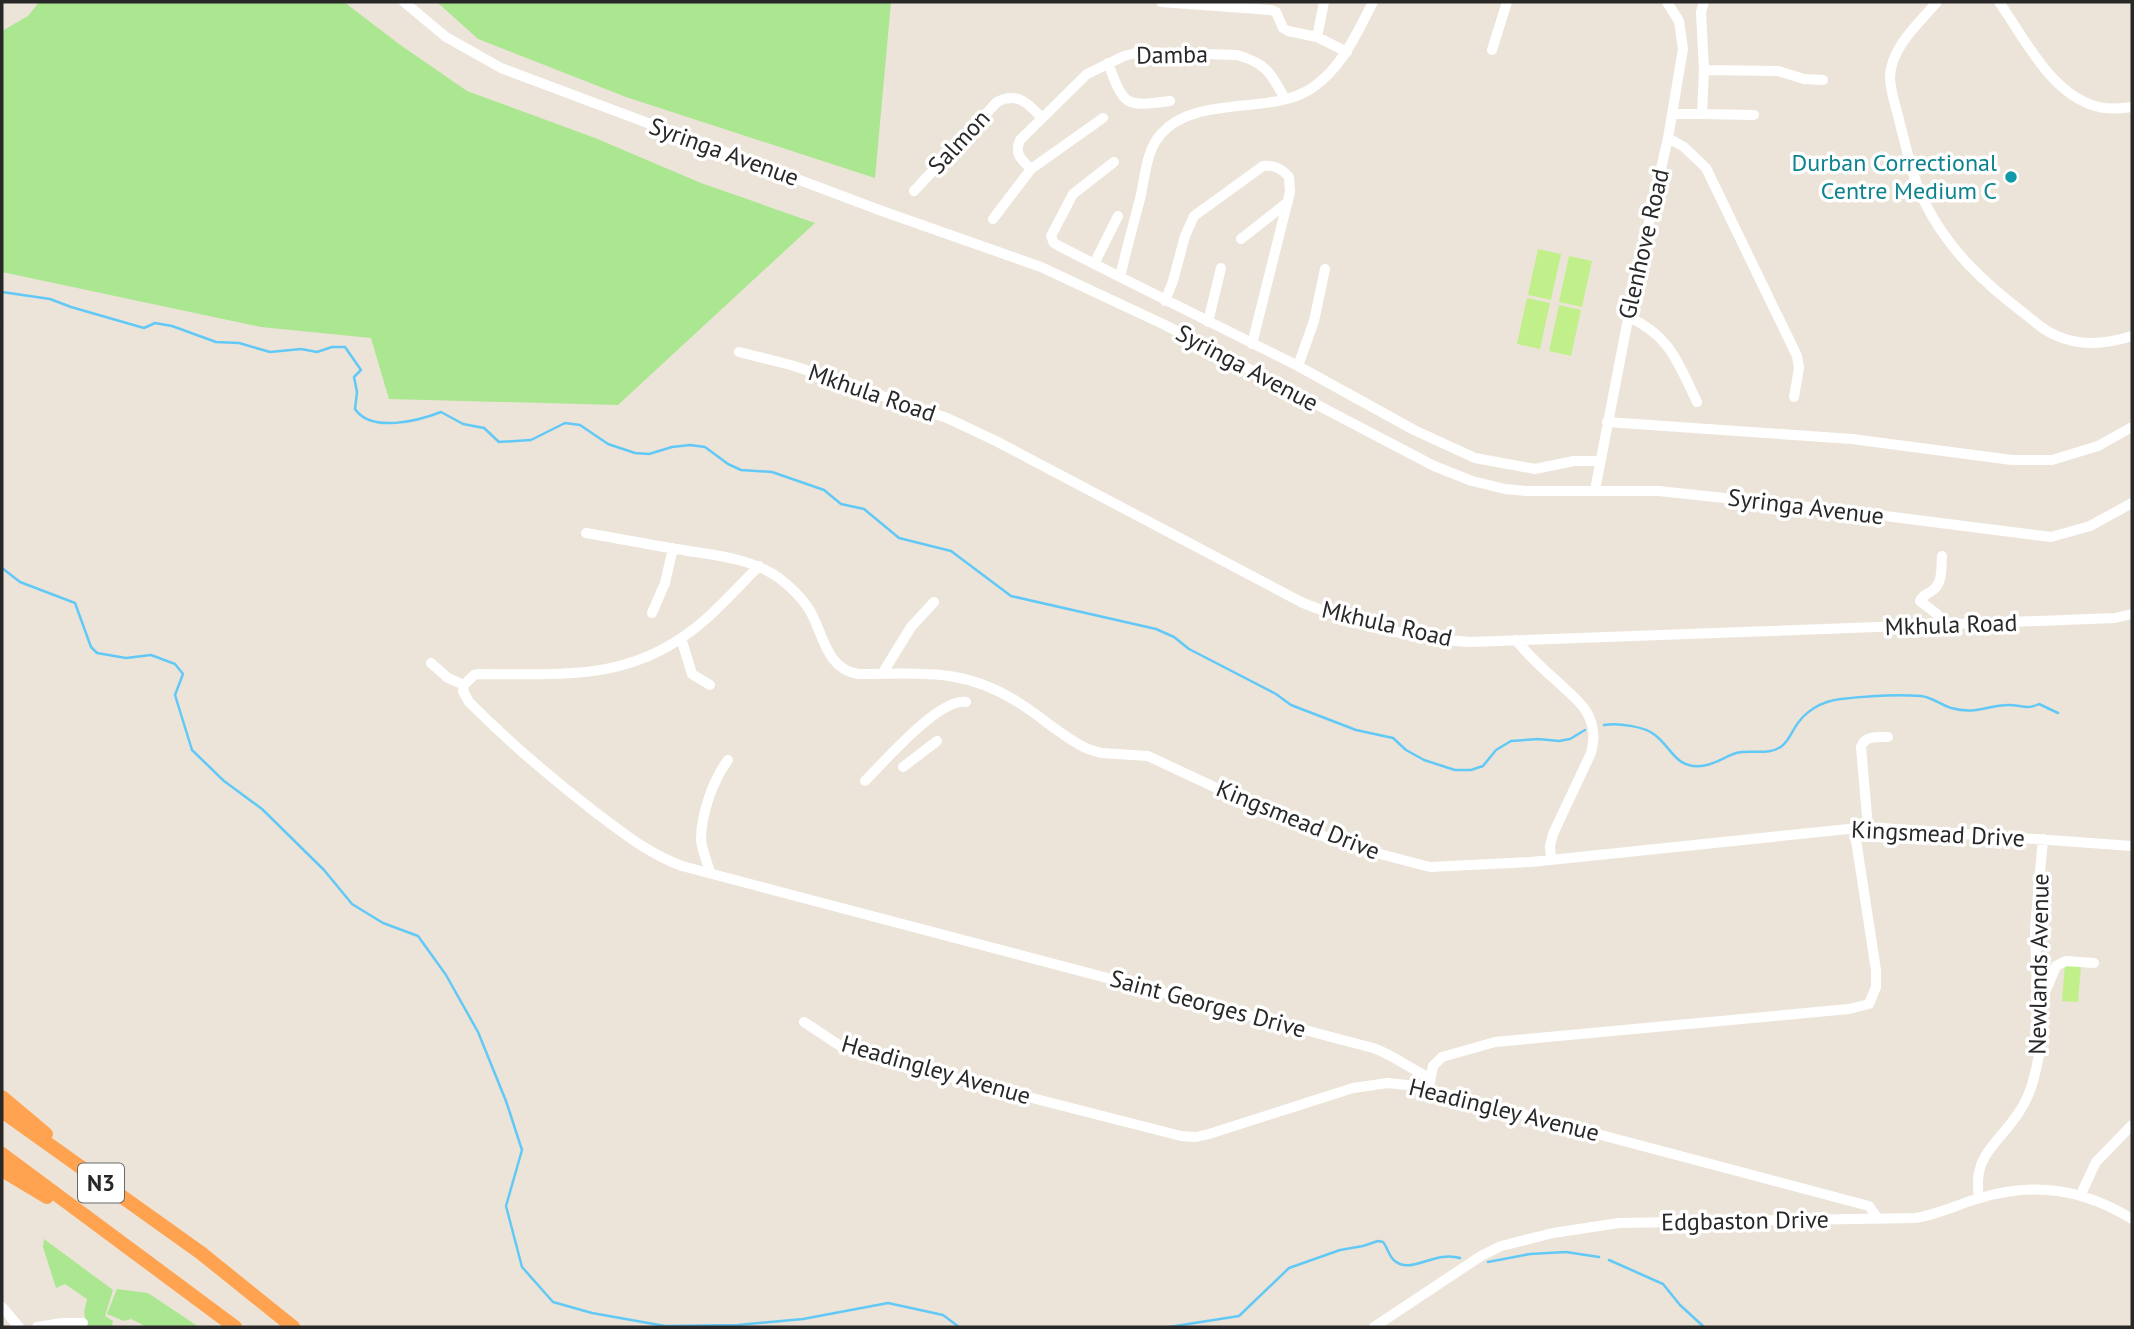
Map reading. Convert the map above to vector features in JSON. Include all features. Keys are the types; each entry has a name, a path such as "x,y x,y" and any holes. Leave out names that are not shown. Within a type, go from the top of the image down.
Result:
{"highway":[{"path":"2,1097 32,1121 85,1172"},
{"name":"N3","path":"2,1111 201,1253 293,1327"},
{"name":"N3","path":"2,1154 235,1327"},
{"path":"2,1170 97,1225"}],"street":[{"name":"Syringa Avenue","path":"404,2 446,37 501,68 882,211 1041,267 1085,286 1457,476 1505,489 1559,492 1659,491 2051,537 2090,526 2132,503"},
{"path":"1161,2 1270,9 1276,12 1283,28 1288,32 1317,37 1347,52"},
{"path":"1317,37 1324,2"},
{"path":"1120,276 1150,153 1161,134 1172,124 1188,116 1285,99 1319,84 1347,52 1373,2"},
{"path":"1492,50 1507,2"},
{"name":"Glenhove Road","path":"1595,490 1684,49 1679,21 1667,2"},
{"path":"1702,114 1704,70 1701,12 1704,2"},
{"path":"1937,2 1899,49 1890,77 1917,182 1937,225 1982,281 2054,335 2097,344 2132,336"},
{"path":"1999,2 2056,83 2073,96 2099,107 2132,107"},
{"name":"Damba","path":"1031,169 1021,159 1016,148 1020,140 1087,74 1108,63 1140,52 1237,55 1253,59 1271,73 1285,99"},
{"path":"1108,63 1118,92 1125,100 1140,105 1170,101"},
{"path":"1704,70 1778,71 1804,79 1823,80"},
{"name":"Salmon","path":"914,191 1002,99 1010,97 1025,102 1042,118"},
{"path":"1672,114 1754,115"},
{"path":"993,219 1031,169 1102,118"},
{"path":"1668,138 1684,147 1706,168 1789,337 1799,368 1794,397"},
{"path":"1114,162 1073,194 1061,212 1051,236 1054,243 1298,366 1414,430 1475,458 1535,469 1573,461 1599,461"},
{"path":"1165,300 1194,216 1257,170 1270,165 1284,172 1289,177 1291,187 1252,344"},
{"path":"1241,239 1288,202"},
{"path":"1094,264 1118,216"},
{"path":"1208,322 1221,268"},
{"path":"1298,366 1314,321 1325,269"},
{"path":"1628,317 1651,329 1668,345 1697,402"},
{"name":"Mkhula Road","path":"739,352 791,365 947,418 1314,607 1380,627 1441,640 1516,640 1939,625 2115,618 2132,614"},
{"path":"1607,422 1852,439 2012,460 2052,460 2098,446 2132,427"},
{"name":"Kingsmead Drive","path":"586,533 729,558 759,566 796,592 809,610 827,649 841,669 858,674 939,673 966,678 1015,700 1088,749 1101,753 1148,756 1304,829 1405,862 1430,867 1494,866 1854,827 2132,846"},
{"path":"652,613 665,583 673,548"},
{"path":"1939,625 1938,615 1920,601 1922,596 1936,589 1938,585 1942,556"},
{"path":"729,558 743,569 740,585"},
{"path":"464,685 474,675 480,674 577,674 635,663 681,638 706,619 759,566"},
{"path":"740,585 761,575 778,578"},
{"path":"882,674 911,627 934,602"},
{"path":"681,638 692,674 710,684"},
{"path":"1516,640 1529,656 1581,704 1593,730 1591,754 1553,834 1551,860"},
{"name":"Saint Georges Drive","path":"431,663 448,678 464,685 463,691 469,702 501,735 547,775 660,858 1373,1048 1395,1057 1414,1071 1430,1078"},
{"path":"865,781 937,712 956,701 966,702"},
{"path":"1868,827 1861,747 1869,738 1888,737"},
{"path":"903,767 937,741"},
{"path":"710,872 701,840 712,788 717,775 728,760"},
{"path":"1429,1090 1433,1066 1442,1057 1507,1040 1849,1009 1869,1004 1876,987 1876,970 1854,827"},
{"name":"Newlands Avenue","path":"1979,1198 1977,1173 1983,1157 2020,1112 2031,1090 2039,1055 2035,928 2043,839"},
{"path":"2037,1011 2056,966 2066,961 2094,963"},
{"name":"Headingley Avenue","path":"804,1022 842,1047 856,1052 1181,1136 1209,1134 1353,1087 1388,1083 1429,1090 1869,1206 1878,1219"},
{"path":"2081,1194 2096,1162 2132,1125"},
{"name":"Edgbaston Drive","path":"1374,1327 1481,1256 1501,1246 1553,1233 1619,1223 1926,1216 1979,1198 2045,1190 2081,1194 2132,1219"},
{"path":"2,1307 19,1327"},
{"path":"37,1327 83,1323"}],"green space":[{"path":"39,2 344,2 467,91 595,138 701,183 815,223 618,405 389,399 371,338 261,327 2,272 2,31 28,16"},
{"path":"437,2 891,2 875,178 626,97 478,39"},
{"path":"1538,249 1561,254 1551,300 1528,295"},
{"path":"1569,256 1592,261 1582,307 1559,302"},
{"path":"1527,298 1550,303 1540,349 1517,344"},
{"path":"1559,305 1581,310 1571,356 1549,351"},
{"path":"2065,964 2081,966 2078,1002 2062,1001"},
{"path":"44,1239 113,1290 105,1316 113,1321 112,1327 87,1327 84,1312 87,1299 65,1284 56,1288 43,1247"},
{"path":"117,1289 148,1293 199,1327 147,1327 131,1319 124,1321 107,1314"}],"waterway":[{"path":"2,292 50,299 144,328 155,323 172,326 216,342 239,343 270,352 301,349 317,352 332,347 345,347 361,370 354,377 357,392 355,409 372,421 395,423 441,412 463,424 484,428 499,442 531,440 565,423 580,425 608,444 635,453 649,454 690,445 705,447 741,470 772,472 824,490 841,504 864,509 899,538 951,551 1011,596 1156,629 1276,694 1291,705 1356,730 1393,738 1406,750 1424,760 1455,770 1471,770 1483,766 1496,750 1511,741 1559,741 1570,739 1585,730"},
{"path":"2,568 20,582 75,603 91,647 97,653 126,658 151,655 175,664 183,674 175,695 192,750 224,781 262,809 324,870 352,904 383,923 418,936 446,975 478,1032 506,1101 522,1150 506,1206 522,1267 553,1302 592,1313 665,1326 738,1325 803,1319 888,1303 943,1315 959,1327"},
{"path":"1604,725 1644,729 1661,740 1685,764 1701,766 1736,753 1777,749 1786,742 1808,712 1827,702 1841,699 1921,696 1960,710 2039,704 2058,713"},
{"path":"1169,1327 1239,1316 1289,1268 1340,1250 1378,1241 1383,1242 1393,1259 1401,1265 1442,1257 1460,1258"},
{"path":"1488,1262 1530,1254 1566,1252 1599,1257"},
{"path":"1609,1260 1663,1284 1680,1305 1704,1327"}],"place":[{"name":"Durban Correctional Centre Medium C","path":"2011,177"}]}
